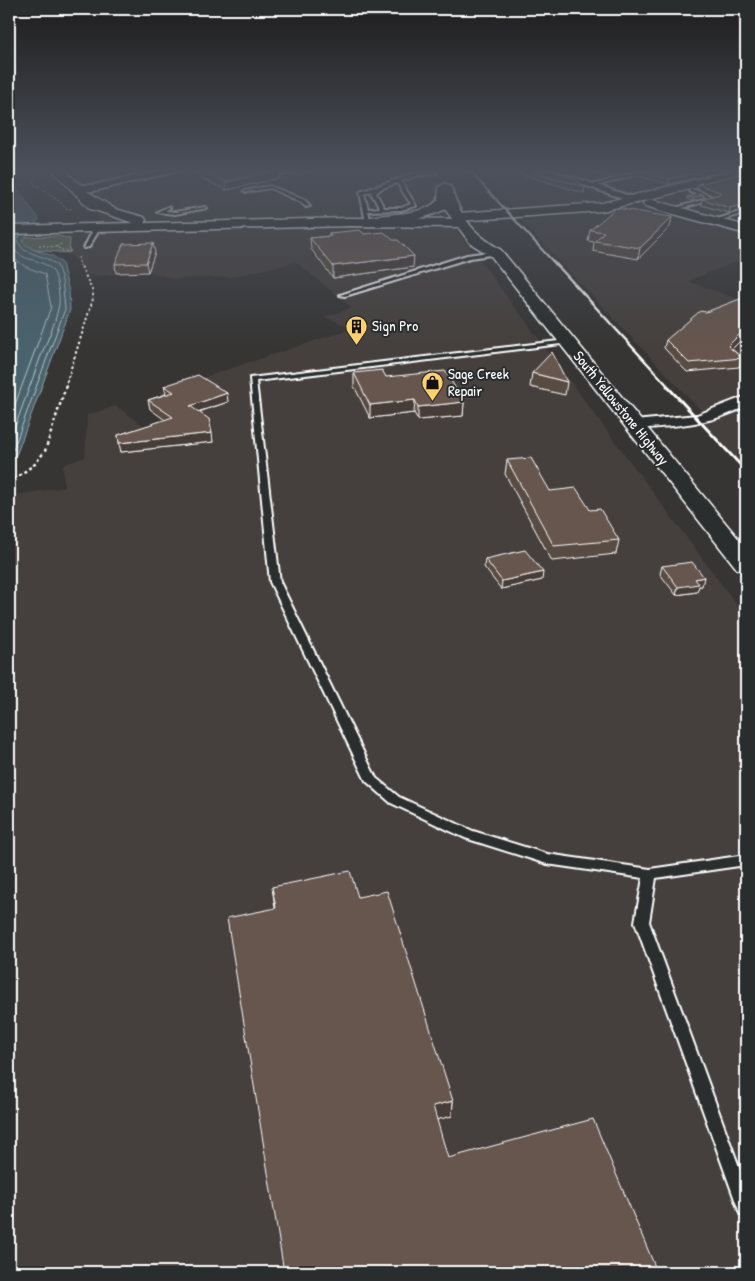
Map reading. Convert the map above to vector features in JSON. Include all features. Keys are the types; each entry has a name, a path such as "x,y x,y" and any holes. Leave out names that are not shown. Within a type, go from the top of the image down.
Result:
{"main road":[{"path":"9,230 55,229"},
{"name":"South Yellowstone Highway","path":"467,229 475,240 496,253 746,564"},
{"name":"South Yellowstone Highway","path":"485,229 492,238 496,253"}],"street":[{"path":"634,425 699,419 729,409 746,400"},
{"path":"729,409 746,416"}],"lane":[{"path":"86,247 97,229"},
{"path":"343,295 469,256 496,253"},
{"path":"567,342 252,379 275,582 372,781 396,800 469,835 547,859 650,874 746,860"},
{"path":"650,874 642,922 746,1208"}],"path":[{"path":"9,483 35,464 44,451 93,299 93,292 82,272 79,259 73,249"}],"shaded area":[{"path":"71,229 454,229 479,259 746,617 746,1272 9,1272 9,496 64,487 63,465 85,457 87,415 116,406 150,430 193,414 159,392 353,328 324,317 352,308 296,262 232,277 173,279 151,272 89,276 69,253 70,239 66,237"},
{"path":"528,229 746,229 746,258 688,281 746,302 746,467 699,419 706,416"}],"green space":[{"path":"60,236 70,239 69,253 34,250 21,242 25,237"}],"water":[{"path":"9,229 32,229 22,242 34,250 53,256 62,263 69,292 70,310 17,453 9,463"}],"building":[{"path":"660,229 640,248 595,241 604,232 590,230"},
{"path":"360,230 364,234 384,232 393,240 398,240 414,256 333,266 310,238 331,236 329,233"},
{"path":"153,243 146,263 115,264 123,244"},
{"path":"746,297 746,328 728,346 742,358 689,363 666,340 700,311 706,312"},
{"path":"552,352 567,382 532,373"},
{"path":"382,370 386,377 445,371 464,402 418,407 415,400 370,405 354,373"},
{"path":"198,375 227,393 190,406 209,419 212,433 119,443 118,435 173,417 148,400 174,392 164,386"},
{"path":"531,458 550,491 576,488 590,510 600,509 619,540 554,546 507,460"},
{"path":"525,550 543,572 502,581 485,559"},
{"path":"692,562 704,577 695,579 699,584 678,587 662,566"},
{"path":"350,871 358,897 387,891 453,1101 433,1106 448,1158 593,1119 656,1269 646,1272 284,1272 227,918 276,908 272,887"}],"railway":[{"path":"523,229 557,266"},
{"path":"556,264 669,387"},
{"path":"667,386 746,471"}],"place":[{"name":"Sign Pro","path":"356,345"},
{"name":"Sage Creek Repair","path":"432,402"}]}
